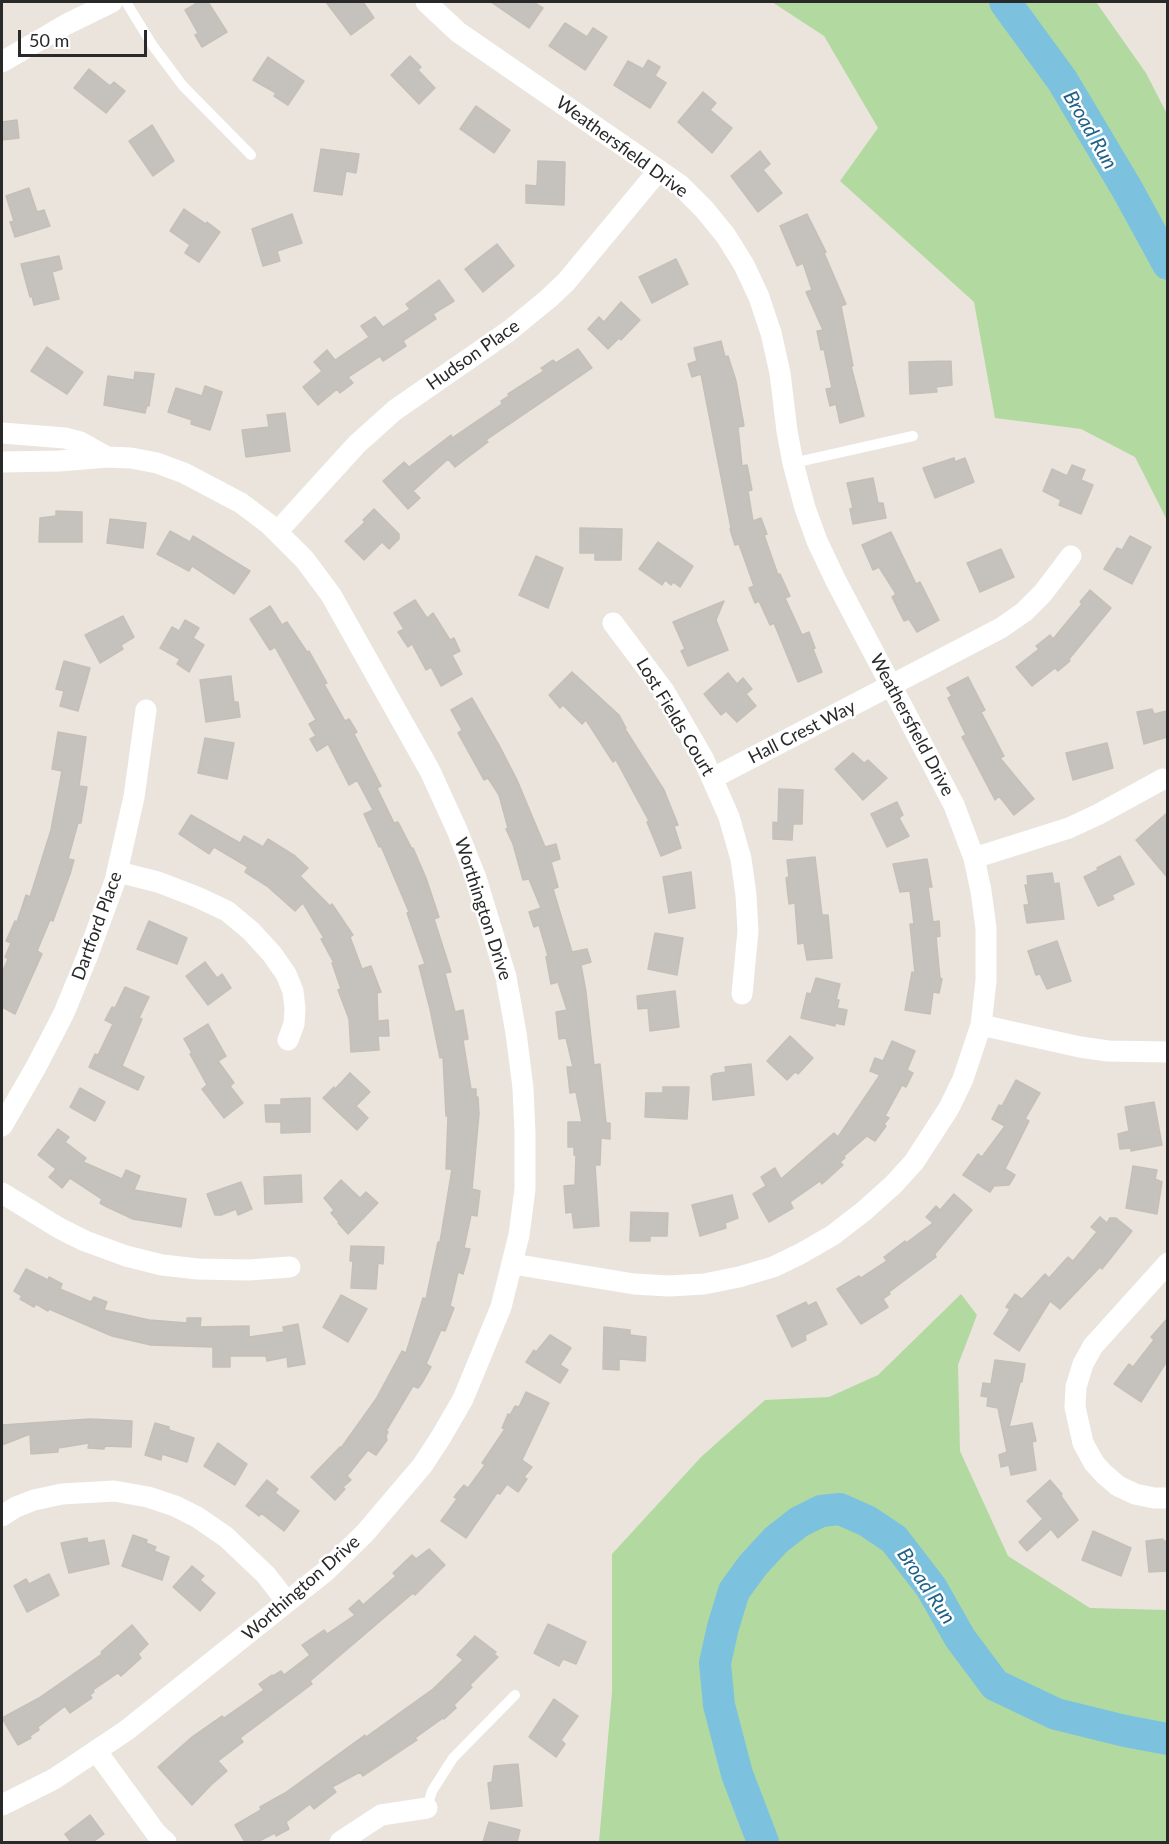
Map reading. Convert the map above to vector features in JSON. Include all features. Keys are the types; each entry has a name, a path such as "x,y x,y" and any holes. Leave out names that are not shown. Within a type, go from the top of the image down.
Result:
{"street":[{"path":"2,62 67,24 112,2"},
{"name":"Weathersfield Drive","path":"426,2 458,32 680,185 726,236 744,266 759,297 771,333 780,373 793,463 805,508 817,541 836,581 954,805 974,858 981,891 987,951 987,981 981,1025 963,1079 949,1108 914,1162 893,1185 833,1234 773,1267 704,1284 669,1286 634,1284 513,1264"},
{"name":"Hudson Place","path":"278,532 357,444 395,410 509,331 548,300 566,282 659,170"},
{"name":"Worthington Drive","path":"2,433 65,438 80,442 107,457"},
{"name":"Worthington Drive","path":"2,462 131,458 157,463 184,472 232,497 278,532 305,560 331,595 430,771 457,830 492,927 506,977 516,1033 524,1100 525,1189 513,1264 488,1342 463,1399 441,1437 407,1485 365,1533 326,1571 127,1731 54,1779 2,1805"},
{"name":"Hall Crest Way","path":"713,778 1001,628 1044,593 1071,556"},
{"name":"Lost Fields Court","path":"613,622 664,691 713,778 729,817 741,859 745,886 747,931 742,994"},
{"name":"Dartford Place","path":"2,1126 64,1013 118,872 134,797 146,710"},
{"path":"974,858 1069,828 1163,779"},
{"path":"118,872 158,882 197,897 227,911 251,931 272,954 286,974 293,991 294,1024 288,1040"},
{"path":"981,1025 1108,1052 1167,1052"},
{"path":"2,1193 59,1228 85,1241 126,1256 198,1269 249,1270 290,1267"},
{"path":"1167,1263 1093,1346 1083,1364 1076,1387 1075,1407 1083,1443 1094,1463 1104,1474 1118,1486 1135,1494 1167,1498"},
{"path":"2,1516 34,1500 62,1494 114,1491 148,1497 175,1506 197,1517 226,1536 266,1575 287,1602"},
{"path":"97,1752 156,1833 166,1842"},
{"path":"340,1842 381,1815 427,1808"}],"lane":[{"path":"126,2 153,46 183,86 251,155"},
{"path":"793,463 913,436"},
{"path":"427,1808 432,1791 453,1758 515,1695"}],"green space":[{"path":"772,2 1096,2 1146,73 1167,114 1167,520 1135,457 1081,429 995,418 974,302 840,181 878,128 824,36"},
{"path":"961,1294 977,1315 958,1365 960,1451 1008,1556 1090,1608 1167,1610 1167,1842 599,1842 612,1692 612,1554 701,1457 765,1400 829,1397 878,1375"}],"building":[{"path":"199,2 208,2 227,32 202,47 195,35 198,33 185,10"},
{"path":"326,2 363,2 374,18 351,35"},
{"path":"491,2 533,2 543,8 529,28"},
{"path":"565,23 587,37 593,28 607,37 585,70 549,46"},
{"path":"410,56 421,67 418,70 435,88 419,104 391,75"},
{"path":"268,57 304,81 288,105 274,96 276,93 253,80"},
{"path":"648,60 660,67 655,76 666,83 650,108 614,85 628,61 643,69"},
{"path":"89,69 110,86 114,82 125,91 106,113 74,88"},
{"path":"703,92 716,103 710,110 732,128 712,153 678,122"},
{"path":"476,106 510,130 494,153 460,129"},
{"path":"17,120 19,138 2,140 2,122"},
{"path":"152,125 174,161 153,176 129,141"},
{"path":"321,149 359,154 356,173 346,171 342,195 314,191"},
{"path":"760,151 770,164 763,170 782,193 758,212 731,176"},
{"path":"538,161 565,162 564,205 526,203 526,185 537,186"},
{"path":"29,188 37,212 44,210 50,226 15,237 10,222 14,221 6,196"},
{"path":"184,209 220,232 199,262 185,253 190,245 170,231"},
{"path":"292,214 302,243 277,251 280,261 263,266 252,229"},
{"path":"807,214 826,252 824,253 846,304 841,306 853,366 851,366 864,416 840,423 836,404 830,406 826,389 832,388 824,349 821,350 817,331 823,330 806,292 812,290 803,263 797,266 780,226"},
{"path":"497,244 514,266 483,292 465,269"},
{"path":"59,256 62,269 52,272 59,299 34,305 21,264"},
{"path":"676,259 688,284 652,303 639,277"},
{"path":"439,280 454,301 433,314 436,319 403,341 406,346 383,361 380,356 348,377 353,383 340,393 337,389 318,405 303,387 322,371 314,362 327,350 335,360 369,337 361,326 375,317 383,327 410,309 406,304"},
{"path":"621,302 640,320 621,340 619,338 608,349 588,329 599,317 604,322"},
{"path":"721,341 725,357 728,356 736,381 744,426 738,427 742,466 747,465 752,490 748,491 753,521 761,518 767,534 764,535 778,575 780,574 790,596 785,598 802,635 809,632 822,672 798,682 774,623 770,625 759,601 755,603 749,588 754,586 739,544 735,545 730,529 701,374 692,377 688,364 697,361 694,348"},
{"path":"47,347 83,372 67,394 31,371"},
{"path":"578,349 592,368 486,440 488,442 455,467 448,459 413,491 420,498 408,509 383,481 404,462 409,467 451,435 452,438 502,404 501,401 509,396 508,394 544,371 541,368 553,360 556,363"},
{"path":"951,361 952,385 936,387 937,392 910,394 909,362"},
{"path":"135,372 154,374 149,406 147,405 145,413 104,405 108,376 134,380"},
{"path":"205,386 222,392 210,430 191,424 192,420 168,412 176,388 202,396"},
{"path":"285,413 290,451 246,457 242,430 269,427 267,415"},
{"path":"954,458 955,462 965,458 974,482 935,498 923,468"},
{"path":"1072,465 1085,470 1081,480 1093,485 1081,514 1059,505 1061,500 1043,491 1052,469 1067,476"},
{"path":"873,478 878,503 883,503 886,518 853,524 850,509 853,508 847,483"},
{"path":"374,509 399,534 399,539 389,549 382,542 364,560 345,541 365,522 363,520"},
{"path":"56,511 82,512 82,542 39,542 40,518 56,516"},
{"path":"110,519 146,523 143,548 107,543"},
{"path":"580,528 622,529 621,560 595,560 595,553 580,553"},
{"path":"170,531 190,542 193,536 250,571 234,594 192,566 189,571 157,554"},
{"path":"891,532 916,584 920,582 939,620 917,632 909,619 904,621 892,597 896,594 879,567 873,570 862,545"},
{"path":"1130,536 1151,547 1132,584 1104,569 1117,548 1122,550"},
{"path":"658,542 693,566 680,587 673,582 671,585 665,580 662,585 639,569"},
{"path":"1001,549 1014,577 980,592 967,563"},
{"path":"536,556 563,568 548,608 519,595"},
{"path":"1090,590 1111,608 1069,659 1070,661 1058,671 1055,668 1032,686 1016,667 1039,649 1036,646 1050,635 1053,639 1082,604 1080,602"},
{"path":"415,600 427,618 433,613 450,640 454,638 460,651 452,655 462,674 441,686 431,667 426,670 412,644 408,647 398,632 404,629 394,613"},
{"path":"724,601 716,620 728,650 688,666 681,651 685,649 673,622"},
{"path":"270,606 282,625 287,622 307,652 309,651 345,721 349,719 357,732 354,734 381,786 377,788 394,823 398,822 413,848 426,878 439,917 434,919 451,972 445,973 455,1012 463,1010 468,1039 463,1040 471,1089 476,1089 476,1097 478,1097 479,1114 472,1189 480,1191 477,1216 471,1215 464,1248 470,1249 463,1274 458,1272 450,1306 454,1308 445,1331 441,1330 426,1364 431,1367 418,1388 413,1386 386,1431 388,1432 387,1440 376,1455 368,1450 347,1476 351,1480 343,1487 345,1489 335,1500 311,1477 341,1448 376,1399 402,1351 406,1353 423,1298 426,1299 438,1242 440,1242 452,1169 446,1169 448,1116 446,1116 443,1057 440,1058 419,966 425,964 407,913 409,912 381,846 379,847 364,814 373,810 357,780 349,785 328,744 317,751 310,739 316,736 309,724 316,720 275,647 270,650 250,619"},
{"path":"123,616 134,637 121,645 123,649 100,663 85,635"},
{"path":"185,620 199,628 193,638 204,645 189,672 177,664 180,659 160,648 172,627 179,631"},
{"path":"64,661 90,668 78,711 60,706 64,691 56,689"},
{"path":"572,672 619,715 625,729 664,790 678,825 674,826 681,848 661,856 647,822 649,821 616,760 613,762 586,720 582,724 563,705 560,708 549,695"},
{"path":"728,673 737,684 743,678 752,689 746,694 756,706 737,722 726,711 721,715 704,694"},
{"path":"231,676 234,702 238,702 240,717 206,722 200,680"},
{"path":"968,677 985,710 981,712 1004,756 1000,758 1034,799 1014,815 999,796 995,800 962,737 966,735 948,698 952,696 947,688"},
{"path":"472,698 517,780 545,847 556,844 560,859 551,862 558,887 553,889 572,952 587,949 591,962 581,965 594,1065 600,1064 606,1123 610,1123 610,1139 601,1138 600,1165 595,1165 599,1226 574,1228 572,1212 566,1213 564,1186 575,1185 576,1155 574,1155 574,1147 568,1147 568,1122 582,1122 576,1092 570,1093 567,1067 573,1067 566,1038 559,1039 556,1012 567,1010 558,982 551,984 546,957 548,956 539,925 534,927 529,912 541,908 529,879 523,880 513,844 506,829 508,828 499,795 488,778 484,780 458,733 462,730 451,710"},
{"path":"1152,709 1154,714 1167,711 1167,737 1144,744 1137,712"},
{"path":"58,732 86,737 79,786 87,787 81,823 78,823 68,859 74,860 70,874 53,921 50,920 37,951 42,954 15,1014 2,1007 2,973 11,943 6,941 15,921 17,922 26,895 30,897 51,830 62,771 52,769"},
{"path":"205,738 234,743 227,779 198,773"},
{"path":"1107,743 1113,768 1073,780 1066,753"},
{"path":"853,753 864,763 868,760 887,778 863,800 835,769"},
{"path":"779,789 803,790 802,824 793,824 792,840 773,839 773,822 778,823"},
{"path":"897,802 903,815 899,818 909,836 887,847 871,814"},
{"path":"1167,813 1167,877 1136,840"},
{"path":"191,815 240,843 244,836 263,847 268,839 295,856 308,868 300,876 330,906 332,904 353,935 350,937 362,969 371,966 381,992 377,993 378,1021 388,1020 389,1036 378,1036 379,1050 351,1052 349,1019 338,990 341,989 332,963 334,963 321,939 324,938 303,903 295,911 267,886 245,872 248,867 214,847 209,854 179,834"},
{"path":"1120,856 1134,884 1112,895 1114,899 1098,906 1084,877"},
{"path":"815,857 822,915 828,915 832,958 807,960 804,943 798,944 795,903 789,904 786,878 789,877 787,860"},
{"path":"927,859 932,887 928,887 933,922 939,921 940,936 936,937 940,978 942,979 939,993 933,992 930,1014 905,1010 912,972 915,973 910,924 914,924 910,891 900,892 893,864"},
{"path":"691,872 695,908 669,913 663,877"},
{"path":"1052,873 1054,884 1059,883 1064,919 1027,923 1024,905 1029,905 1025,885 1028,885 1027,876"},
{"path":"149,921 187,938 177,964 137,949"},
{"path":"655,933 683,938 677,975 648,969"},
{"path":"1057,941 1071,981 1047,989 1040,974 1036,975 1028,951"},
{"path":"205,962 217,978 222,974 231,988 208,1005 186,976"},
{"path":"816,978 840,984 836,1000 839,1000 837,1008 847,1010 844,1025 835,1023 835,1026 801,1018 807,993 811,994"},
{"path":"125,987 149,997 122,1066 144,1077 138,1090 89,1067 95,1054 98,1055 113,1024 105,1020 112,1007 115,1008"},
{"path":"675,991 679,1027 650,1031 648,1008 638,1009 637,996"},
{"path":"208,1024 226,1056 218,1061 234,1083 230,1086 243,1103 224,1118 202,1089 207,1085 184,1039"},
{"path":"790,1036 813,1058 798,1074 795,1072 787,1080 767,1061"},
{"path":"892,1041 915,1051 907,1070 913,1073 906,1087 902,1085 885,1116 889,1118 884,1124 886,1126 875,1141 867,1136 844,1156 845,1158 840,1162 843,1165 822,1184 820,1181 790,1202 793,1208 769,1222 753,1194 766,1186 761,1177 775,1168 781,1179 834,1133 838,1137 880,1075 870,1071 875,1058 883,1061"},
{"path":"751,1064 754,1095 713,1100 711,1076 713,1074 726,1072 725,1067"},
{"path":"350,1073 370,1092 356,1106 368,1118 357,1130 323,1098"},
{"path":"1016,1080 1040,1093 1025,1119 1029,1121 1005,1169 1015,1175 1009,1185 994,1186 990,1192 963,1175 978,1154 982,1157 1005,1126 992,1119"},
{"path":"663,1087 689,1087 687,1119 645,1117 646,1093 663,1093"},
{"path":"80,1088 105,1102 95,1121 70,1107"},
{"path":"310,1098 310,1132 281,1133 281,1122 266,1122 265,1105 281,1105 281,1099"},
{"path":"1154,1102 1162,1145 1131,1151 1131,1148 1120,1149 1118,1134 1129,1131 1125,1107"},
{"path":"58,1129 69,1137 65,1142 86,1158 83,1162 122,1179 126,1170 140,1176 134,1190 186,1199 181,1227 133,1219 100,1203 102,1199 70,1178 62,1188 49,1177 56,1169 38,1155"},
{"path":"1133,1166 1157,1170 1155,1179 1162,1182 1157,1214 1126,1208"},
{"path":"301,1175 302,1202 265,1204 264,1177"},
{"path":"341,1180 360,1198 366,1192 378,1203 348,1234 331,1213 334,1210 324,1198"},
{"path":"241,1182 252,1209 238,1215 236,1209 215,1215 207,1194"},
{"path":"954,1194 972,1210 935,1254 936,1257 889,1292 890,1294 883,1299 888,1307 861,1324 837,1289 859,1276 861,1278 887,1261 884,1257 933,1223 926,1217 936,1206 940,1210"},
{"path":"732,1195 738,1218 725,1223 726,1228 700,1236 692,1205"},
{"path":"631,1212 668,1213 667,1236 650,1236 650,1241 630,1241"},
{"path":"1100,1217 1107,1223 1110,1218 1116,1218 1132,1231 1102,1269 1100,1267 1060,1309 1050,1301 1019,1351 994,1334 1010,1309 1006,1307 1015,1294 1022,1299 1045,1274 1049,1278 1068,1257 1073,1261 1097,1232 1091,1227"},
{"path":"351,1246 384,1247 383,1264 378,1263 376,1289 351,1288 353,1261 350,1261"},
{"path":"26,1269 48,1280 49,1277 62,1284 60,1289 91,1302 94,1297 107,1302 104,1310 149,1320 187,1323 187,1318 201,1318 200,1327 249,1326 249,1337 284,1332 283,1327 298,1324 305,1364 288,1367 287,1357 267,1361 266,1356 230,1356 230,1367 213,1367 213,1347 151,1345 112,1336 36,1304 34,1307 20,1299 22,1296 14,1291"},
{"path":"341,1295 367,1309 348,1342 323,1327"},
{"path":"806,1302 808,1306 816,1302 827,1324 805,1335 806,1340 792,1347 777,1316"},
{"path":"1167,1319 1167,1361 1141,1402 1114,1384 1129,1364 1133,1367 1154,1340 1151,1337"},
{"path":"604,1327 630,1330 630,1335 646,1337 645,1361 619,1359 619,1370 603,1369"},
{"path":"550,1335 571,1348 560,1365 568,1370 560,1383 526,1362 534,1350 536,1352"},
{"path":"995,1360 1025,1364 1009,1427 1032,1423 1036,1441 1032,1442 1036,1470 1011,1475 1009,1465 1001,1467 999,1455 1007,1452 998,1408 987,1406 988,1397 981,1396 983,1383 991,1384"},
{"path":"526,1392 549,1403 522,1460 532,1467 524,1477 527,1479 518,1492 507,1484 500,1494 497,1493 466,1538 441,1521 457,1499 454,1497 464,1485 468,1488 485,1465 482,1463 505,1429 502,1428 508,1414 510,1415 515,1406 519,1407"},
{"path":"90,1419 132,1421 131,1447 88,1448 89,1443 58,1448 58,1452 31,1454 30,1434 2,1445 2,1425"},
{"path":"155,1423 194,1438 187,1462 162,1454 161,1460 145,1455"},
{"path":"218,1443 247,1464 235,1485 204,1466"},
{"path":"267,1480 278,1489 275,1493 299,1511 284,1531 261,1513 259,1516 246,1506"},
{"path":"1050,1480 1062,1494 1061,1496 1078,1520 1058,1538 1051,1529 1027,1551 1019,1542 1043,1519 1027,1501"},
{"path":"1093,1531 1131,1548 1121,1576 1082,1560"},
{"path":"133,1535 147,1540 146,1543 156,1547 154,1551 169,1557 162,1580 122,1566"},
{"path":"87,1538 88,1543 104,1540 109,1564 69,1573 61,1543"},
{"path":"1163,1539 1167,1541 1167,1571 1149,1572 1146,1541"},
{"path":"429,1549 445,1565 415,1595 413,1593 310,1681 312,1684 240,1738 243,1742 218,1761 227,1771 192,1805 158,1767 192,1737 264,1690 259,1684 281,1671 284,1675 310,1655 302,1645 324,1630 327,1634 355,1615 349,1609 359,1600 363,1605 396,1576 393,1573 412,1555 416,1559"},
{"path":"192,1566 204,1576 200,1580 215,1593 200,1611 173,1587"},
{"path":"49,1574 59,1595 27,1612 14,1586 26,1579 29,1584"},
{"path":"548,1624 586,1642 576,1664 563,1659 559,1666 534,1653"},
{"path":"132,1625 148,1644 138,1654 141,1658 121,1676 118,1673 93,1690 94,1692 90,1695 92,1698 70,1713 65,1706 38,1727 39,1730 30,1736 31,1738 18,1745 2,1718 39,1698 102,1654 101,1652"},
{"path":"475,1636 496,1652 494,1654 498,1657 470,1685 472,1687 454,1705 456,1708 444,1719 363,1776 360,1772 332,1787 336,1792 314,1809 310,1804 286,1822 289,1829 257,1842 245,1842 235,1825 261,1810 260,1807 285,1793 433,1689 463,1660 457,1655"},
{"path":"554,1699 578,1716 561,1740 565,1744 556,1757 529,1737"},
{"path":"518,1764 522,1806 491,1809 488,1783 492,1782 494,1766"},
{"path":"90,1815 104,1834 93,1842 71,1842 65,1834"},
{"path":"489,1822 520,1830 517,1842 483,1842"}],"waterway":[{"name":"Broad Run","path":"1005,2 1062,80 1127,189 1168,264"},
{"name":"Broad Run","path":"763,1842 737,1774 719,1705 715,1663 734,1591 753,1565 776,1540 799,1522 821,1511 840,1509 867,1521 894,1539 931,1587 960,1638 995,1685 1056,1714 1168,1739"}]}
